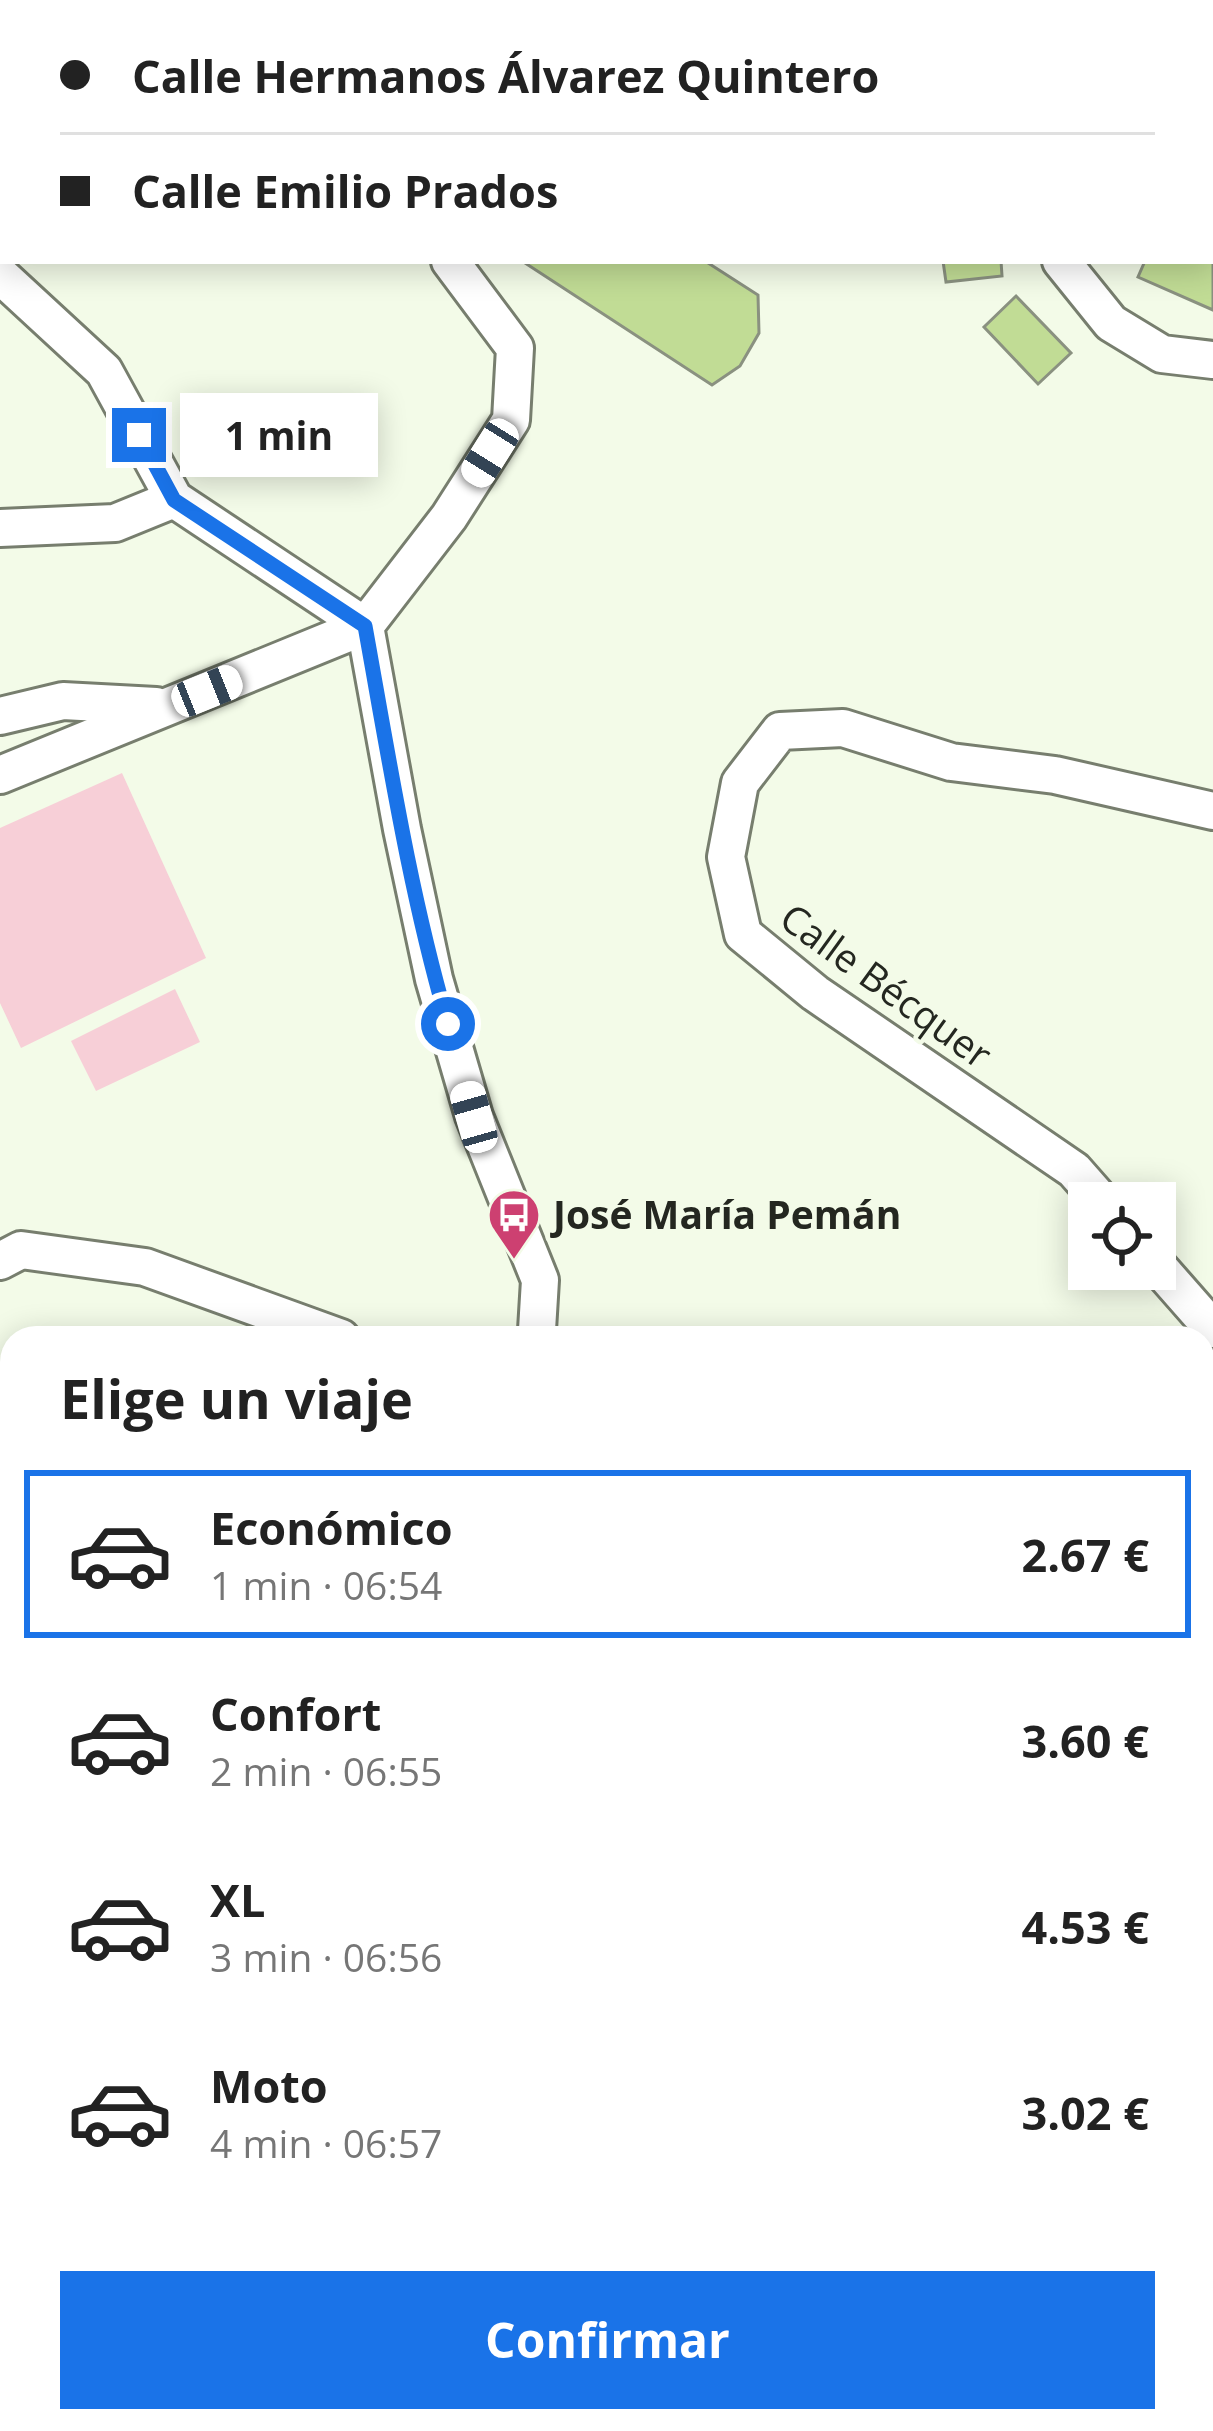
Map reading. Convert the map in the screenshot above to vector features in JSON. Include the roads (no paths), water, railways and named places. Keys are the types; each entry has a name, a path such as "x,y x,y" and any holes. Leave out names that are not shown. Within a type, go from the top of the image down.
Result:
{"street":[{"path":"0,775 365,626 449,518 511,420 515,348 452,264"},
{"path":"1063,264 1111,323 1162,354 1213,360"},
{"path":"0,275 104,370 174,500 365,626 434,979 474,1117 540,1280 537,1326"},
{"path":"0,528 115,523 174,500"},
{"path":"0,716 63,701 167,707"},
{"name":"Calle Bécquer","path":"1085,1182 1074,1170 815,993 743,934 726,857 740,783 780,731 843,728 951,763 1054,775 1213,811"},
{"path":"0,1261 22,1250 145,1267 308,1326"},
{"path":"1176,1287 1210,1326"}],"place":[{"name":"José María Pemán","path":"514,1261"}]}
